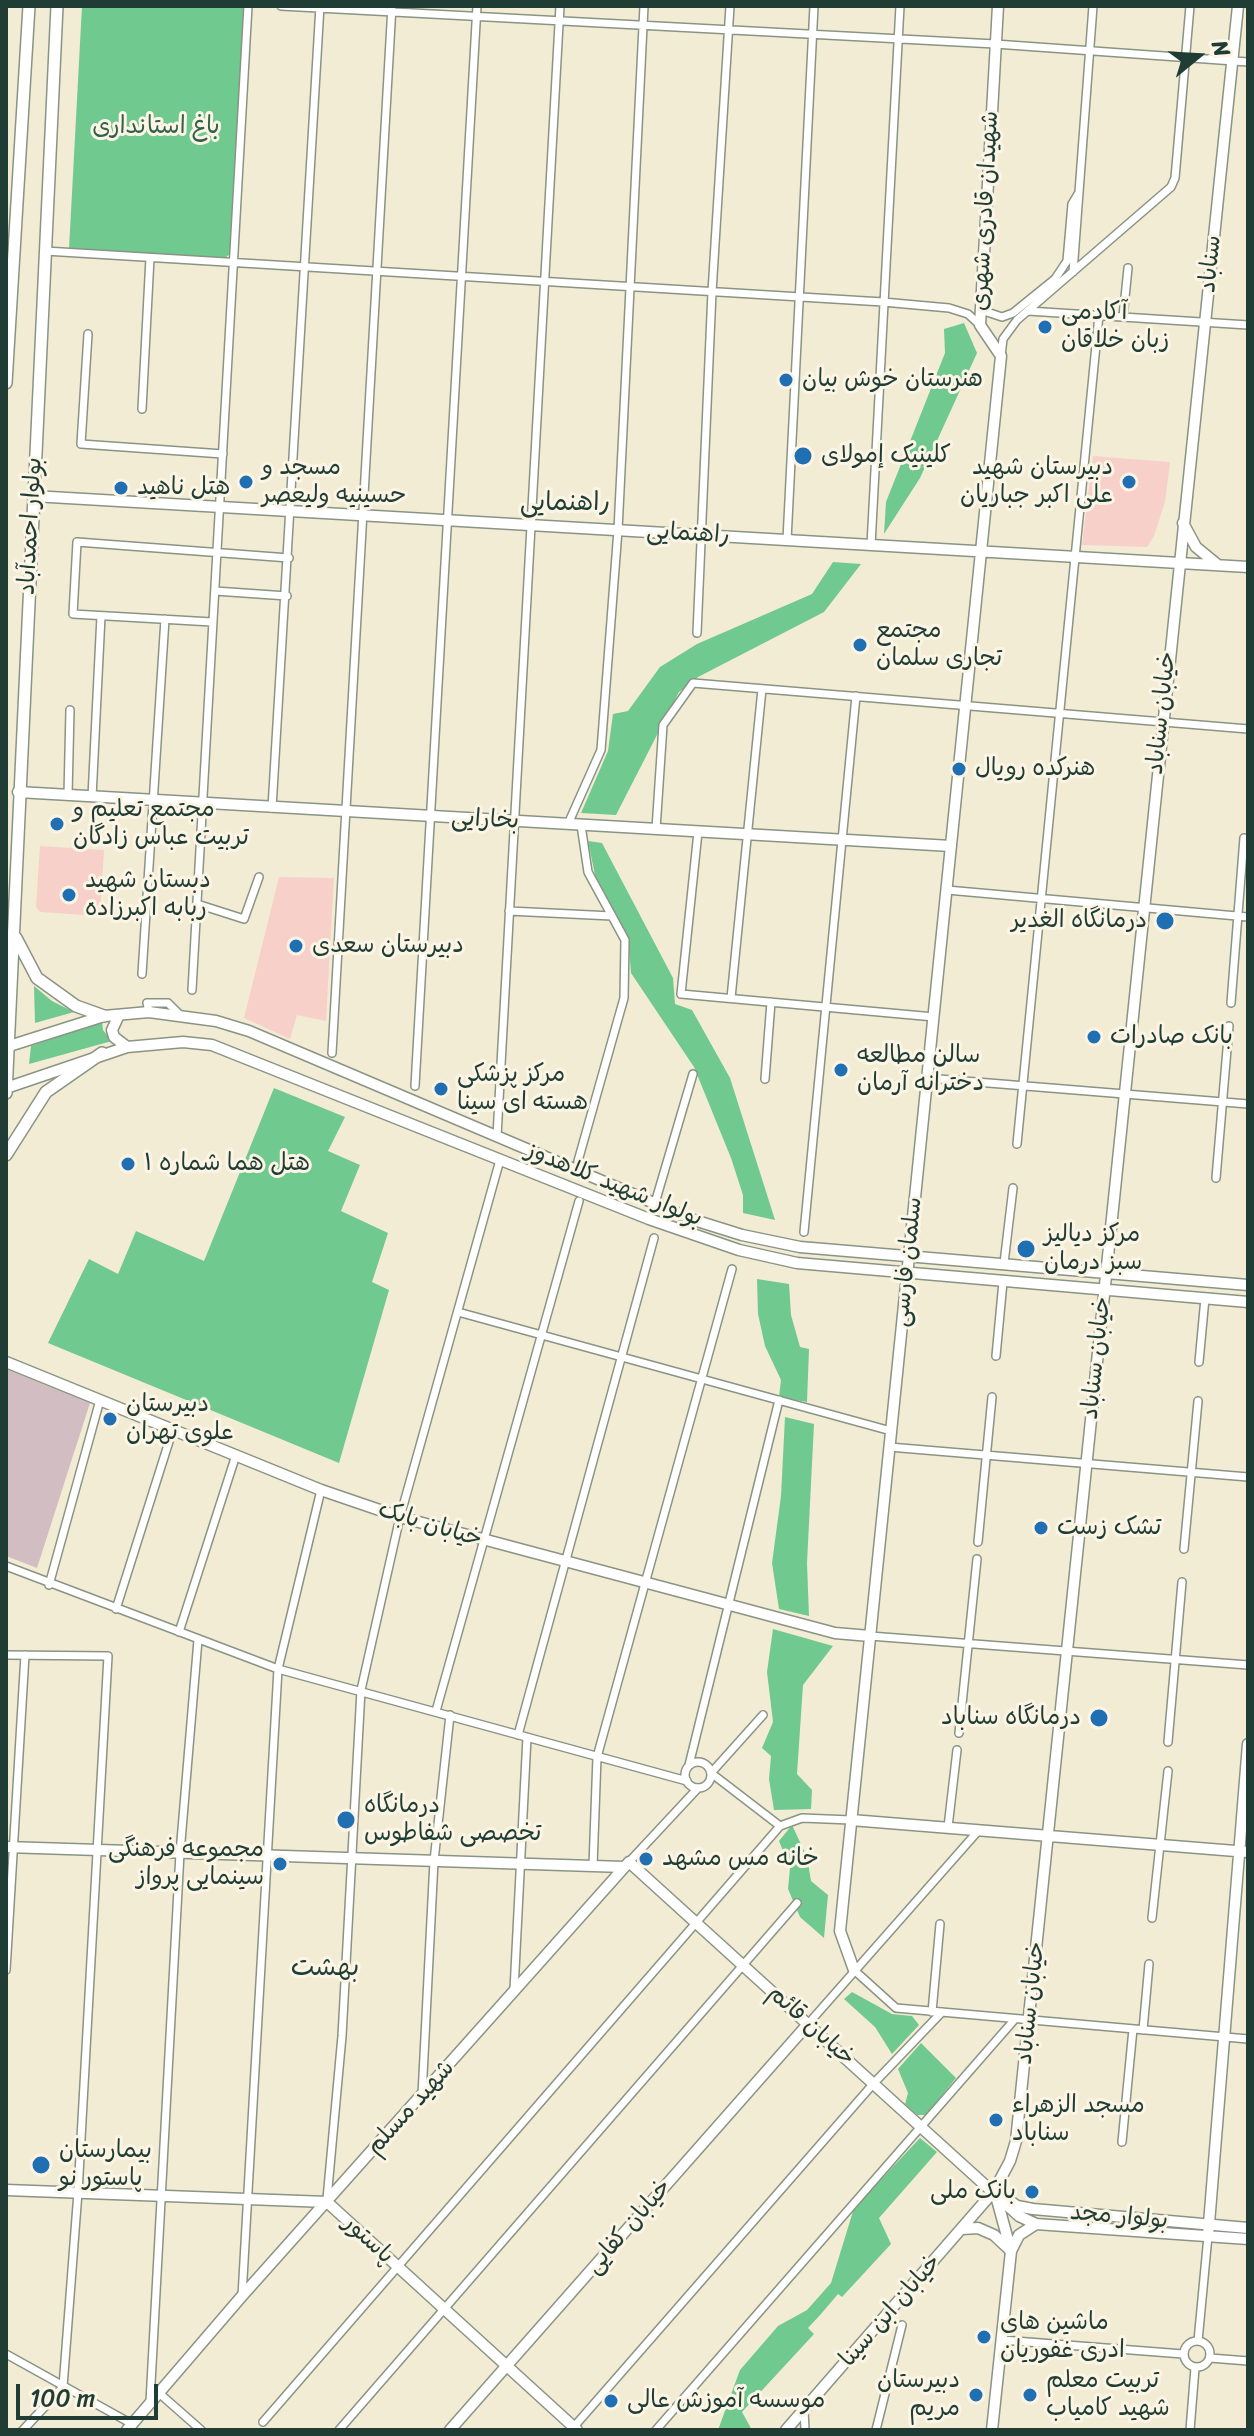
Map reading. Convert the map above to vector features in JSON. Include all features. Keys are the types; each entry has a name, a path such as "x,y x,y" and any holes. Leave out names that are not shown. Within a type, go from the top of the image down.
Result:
{"main road":[{"path":"6,383 9,272 29,6"},
{"name":"بولوار احمدآباد","path":"6,1090 57,6"},
{"path":"6,858 15,848"},
{"path":"15,935 37,978 76,1006 104,1016"},
{"path":"6,1155 46,1092 102,1053"}],"street":[{"path":"192,990 248,6"},
{"path":"281,6 392,9 476,17 995,44 1248,62"},
{"path":"415,1086 477,6"},
{"path":"497,1136 560,6"},
{"path":"568,824 601,750 618,530 644,6"},
{"path":"697,633 712,292 730,6"},
{"path":"787,540 814,6"},
{"path":"871,545 900,6"},
{"name":"شهیدان قادری شهری","path":"998,6 980,325 1001,356"},
{"path":"1073,272 1093,6"},
{"path":"981,551 1003,339 1028,311 1171,187 1175,178 1190,6"},
{"name":"سناباد","path":"1182,521 1238,6"},
{"path":"272,808 293,511 320,7"},
{"path":"332,1053 392,9"},
{"path":"981,310 1002,317 1013,313 1055,279 1067,261 1072,204 1080,188"},
{"path":"6,235 15,222"},
{"path":"45,251 883,302 949,308 968,314 980,325"},
{"path":"142,409 150,258"},
{"path":"1123,317 1128,268"},
{"path":"1028,311 1248,325"},
{"path":"1017,1144 1099,315"},
{"path":"88,334 81,444 223,454"},
{"name":"راهنمایی","path":"33,496 1248,567"},
{"path":"1182,521 1196,547 1218,565"},
{"name":"خیابان سناباد","path":"994,2191 1010,2161 1016,2141 1182,521"},
{"path":"212,622 73,614 77,542 289,558"},
{"name":"سلمان فارسی","path":"854,1970 840,1931 981,551"},
{"path":"215,591 287,596"},
{"path":"92,797 101,616"},
{"path":"142,974 165,619"},
{"path":"656,829 663,725 693,683 1248,729"},
{"path":"731,998 762,689"},
{"path":"804,1232 856,696"},
{"path":"68,795 70,710"},
{"name":"بخارایی","path":"18,792 951,846"},
{"path":"578,1161 624,998 625,940 588,872 581,825"},
{"path":"698,832 681,994 934,1017"},
{"path":"1231,1003 1244,838"},
{"path":"197,904 244,919 259,877"},
{"path":"947,890 1248,917"},
{"path":"509,911 612,916"},
{"path":"765,1079 771,1002"},
{"name":"بولوار شهید کلاهدوز","path":"6,1047 104,1016 149,1012 180,1015 249,1031 655,1203 742,1235 800,1247 1248,1285"},
{"path":"119,1015 114,1022 114,1037 127,1047"},
{"path":"1216,1178 1229,1026"},
{"name":"بولوار شهید کلاهدوز","path":"6,1090 102,1053 127,1047 183,1042 212,1045 689,1235 739,1250 797,1263 1248,1302"},
{"path":"655,1203 693,1074"},
{"path":"927,1078 1248,1104"},
{"path":"327,2202 342,2036 361,1690 400,1517 500,1160"},
{"path":"1004,1263 1013,1188"},
{"path":"436,1711 579,1201"},
{"path":"518,1735 654,1238"},
{"path":"593,1866 597,1757 732,1269"},
{"path":"996,1356 1003,1282"},
{"path":"1199,1362 1205,1298"},
{"path":"458,1312 891,1431"},
{"name":"خیابان بابک","path":"6,1362 321,1490 400,1517 835,1633 870,1636"},
{"path":"978,1542 992,1397"},
{"path":"49,1585 100,1400"},
{"path":"687,1781 685,1773 779,1400"},
{"path":"1184,1549 1198,1401"},
{"path":"116,1609 173,1429"},
{"path":"889,1447 1248,1477"},
{"path":"179,1632 236,1455"},
{"path":"242,2296 278,1669 321,1490"},
{"path":"959,1733 977,1559"},
{"path":"6,1566 49,1585 278,1669 687,1781 698,1788 708,1783 711,1773 763,1715"},
{"path":"1168,1742 1182,1582"},
{"path":"870,1636 1248,1665"},
{"path":"150,2404 180,1853 198,1640"},
{"path":"6,1655 108,1656 78,2192 63,2387 23,2430"},
{"path":"6,1970 9,1848 25,1655"},
{"path":"421,2098 430,1986 434,1861 450,1715"},
{"path":"514,1992 527,1737"},
{"path":"1198,2341 1224,2037 1244,1852 1248,1744"},
{"path":"948,1827 957,1750"},
{"path":"689,1765 700,1762 780,1826"},
{"path":"1152,1918 1168,1771"},
{"name":"شهید مسلم","path":"129,2428 242,2296 698,1788"},
{"path":"263,2422 780,1826 802,1818 851,1820 1244,1852"},
{"path":"808,2024 979,1830"},
{"path":"9,1848 627,1865"},
{"name":"خیابان قائم","path":"627,1865 921,2125 1013,2212 1036,2224"},
{"path":"339,2430 797,1903"},
{"path":"932,2012 940,1924"},
{"path":"1143,2030 1149,1964"},
{"path":"854,1970 896,2008 1248,2039"},
{"path":"574,2429 874,2083 942,2012"},
{"path":"656,2430 1015,2019"},
{"name":"خیابان کفایی","path":"450,2430 808,2024"},
{"path":"1122,2142 1133,2029"},
{"name":"پاستور","path":"6,2190 327,2202 574,2429"},
{"path":"994,2191 1011,2251"},
{"name":"خیابان ابن سینا","path":"786,2430 994,2191"},
{"name":"بولوار مجد","path":"994,2191 1017,2206 1209,2231 1248,2239"},
{"path":"992,2430 1011,2251 1019,2235 1036,2224"},
{"name":"بولوار مجد","path":"1036,2224 1209,2231 1248,2228"},
{"path":"962,2229 978,2228 994,2235 1011,2251"},
{"path":"876,2430 902,2325"},
{"path":"1002,2340 1183,2354"},
{"path":"1198,2341 1209,2348 1210,2358 1204,2366 1195,2368 1185,2362 1183,2354 1189,2343 1198,2341"},
{"path":"6,2354 129,2428"},
{"path":"1210,2358 1248,2361"},
{"path":"1190,2430 1195,2368"},
{"path":"159,2393 201,2430"},
{"path":"804,2410 805,2430"}],"shaded area":[{"name":"دبیرستان شهید علی اکبر جباریان","path":"1093,456 1170,462 1165,502 1154,536 1147,547 1082,545"},
{"path":"40,846 104,850 100,916 40,912 36,907"},
{"name":"دبیرستان سعدی","path":"279,877 334,878 326,1021 297,1015 290,1039 244,1018"},
{"path":"6,1369 90,1403 37,1568 6,1556"}],"green space":[{"name":"باغ استانداری","path":"82,6 244,6 231,253 224,259 69,249"},
{"path":"964,323 977,353 920,478 884,534 886,502 945,353 944,329"},
{"path":"833,562 861,564 824,612 698,677 679,692 616,815 581,813 608,751 613,714 628,711 660,667 697,644 812,594"},
{"path":"588,841 602,843 673,978 675,1004 692,1010 730,1078 775,1220 743,1213 743,1195 731,1158 694,1067 631,973 628,936 595,875"},
{"path":"34,986 52,1001 74,1012 35,1023"},
{"path":"102,1022 103,1030 112,1041 29,1064 31,1046"},
{"path":"274,1088 345,1117 328,1151 360,1165 341,1211 388,1233 372,1282 389,1290 339,1463 48,1343 89,1259 118,1274 136,1231 204,1261"},
{"path":"757,1279 789,1284 791,1315 800,1347 809,1349 807,1402 779,1397 781,1380 765,1346 758,1314"},
{"path":"785,1417 814,1424 807,1563 809,1616 779,1609 772,1563 781,1496"},
{"path":"773,1629 833,1646 803,1685 797,1774 812,1790 811,1809 774,1810 769,1779 771,1756 762,1748 773,1722 767,1672"},
{"path":"792,1825 807,1857 811,1881 828,1895 824,1938 800,1917 788,1889 790,1868 779,1841"},
{"path":"852,1992 892,2014 912,2016 919,2025 892,2054 875,2027 844,1999"},
{"path":"921,2043 956,2078 926,2115 917,2115 905,2104 908,2093 898,2069"},
{"path":"920,2138 937,2152 879,2218 891,2244 842,2297 838,2294 808,2328 814,2334 742,2412 752,2430 718,2430 740,2370 778,2326 807,2310 831,2283 854,2208"}],"place":[{"name":"آکادمی زبان خلاقان","path":"1045,327"},
{"name":"هنرستان خوش بیان","path":"786,380"},
{"name":"کلینیک إمولای","path":"803,456"},
{"name":"مسجد و حسینیه ولیعصر","path":"246,482"},
{"name":"دبیرستان شهید علی اکبر جباریان","path":"1129,482"},
{"name":"هتل ناهید","path":"121,488"},
{"name":"مجتمع تجاری سلمان","path":"860,645"},
{"name":"هنرکده رویال","path":"959,769"},
{"name":"مجتمع تعلیم و تربیت عباس زادگان","path":"57,824"},
{"name":"دبستان شهید ربابه اکبرزاده","path":"69,895"},
{"name":"درمانگاه الغدیر","path":"1165,921"},
{"name":"دبیرستان سعدی","path":"296,946"},
{"name":"بانک صادرات","path":"1094,1037"},
{"name":"سالن مطالعه دخترانه آرمان","path":"841,1070"},
{"name":"مرکز پزشکی هسته ای سینا","path":"441,1089"},
{"name":"هتل هما شماره ۱","path":"128,1164"},
{"name":"مرکز دیالیز سبز درمان","path":"1026,1249"},
{"name":"دبیرستان علوی تهران","path":"110,1419"},
{"name":"تشک زست","path":"1041,1528"},
{"name":"درمانگاه سناباد","path":"1099,1718"},
{"name":"درمانگاه تخصصی شفاطوس","path":"346,1820"},
{"name":"خانه مس مشهد","path":"646,1859"},
{"name":"مجموعه فرهنگی سینمایی پرواز","path":"280,1864"},
{"name":"مسجد الزهراء سناباد","path":"996,2120"},
{"name":"بیمارستان پاستور نو","path":"41,2165"},
{"name":"بانک ملی","path":"1032,2192"},
{"name":"ماشین های ادری غفوریان","path":"984,2337"},
{"name":"دبیرستان مریم","path":"976,2395"},
{"name":"تربیت معلم شهید کامیاب","path":"1030,2395"},
{"name":"موسسه آموزش عالی","path":"611,2401"}],"district":[{"name":"راهنمایی","path":"565,503"},
{"name":"بهشت","path":"325,1968"}]}
